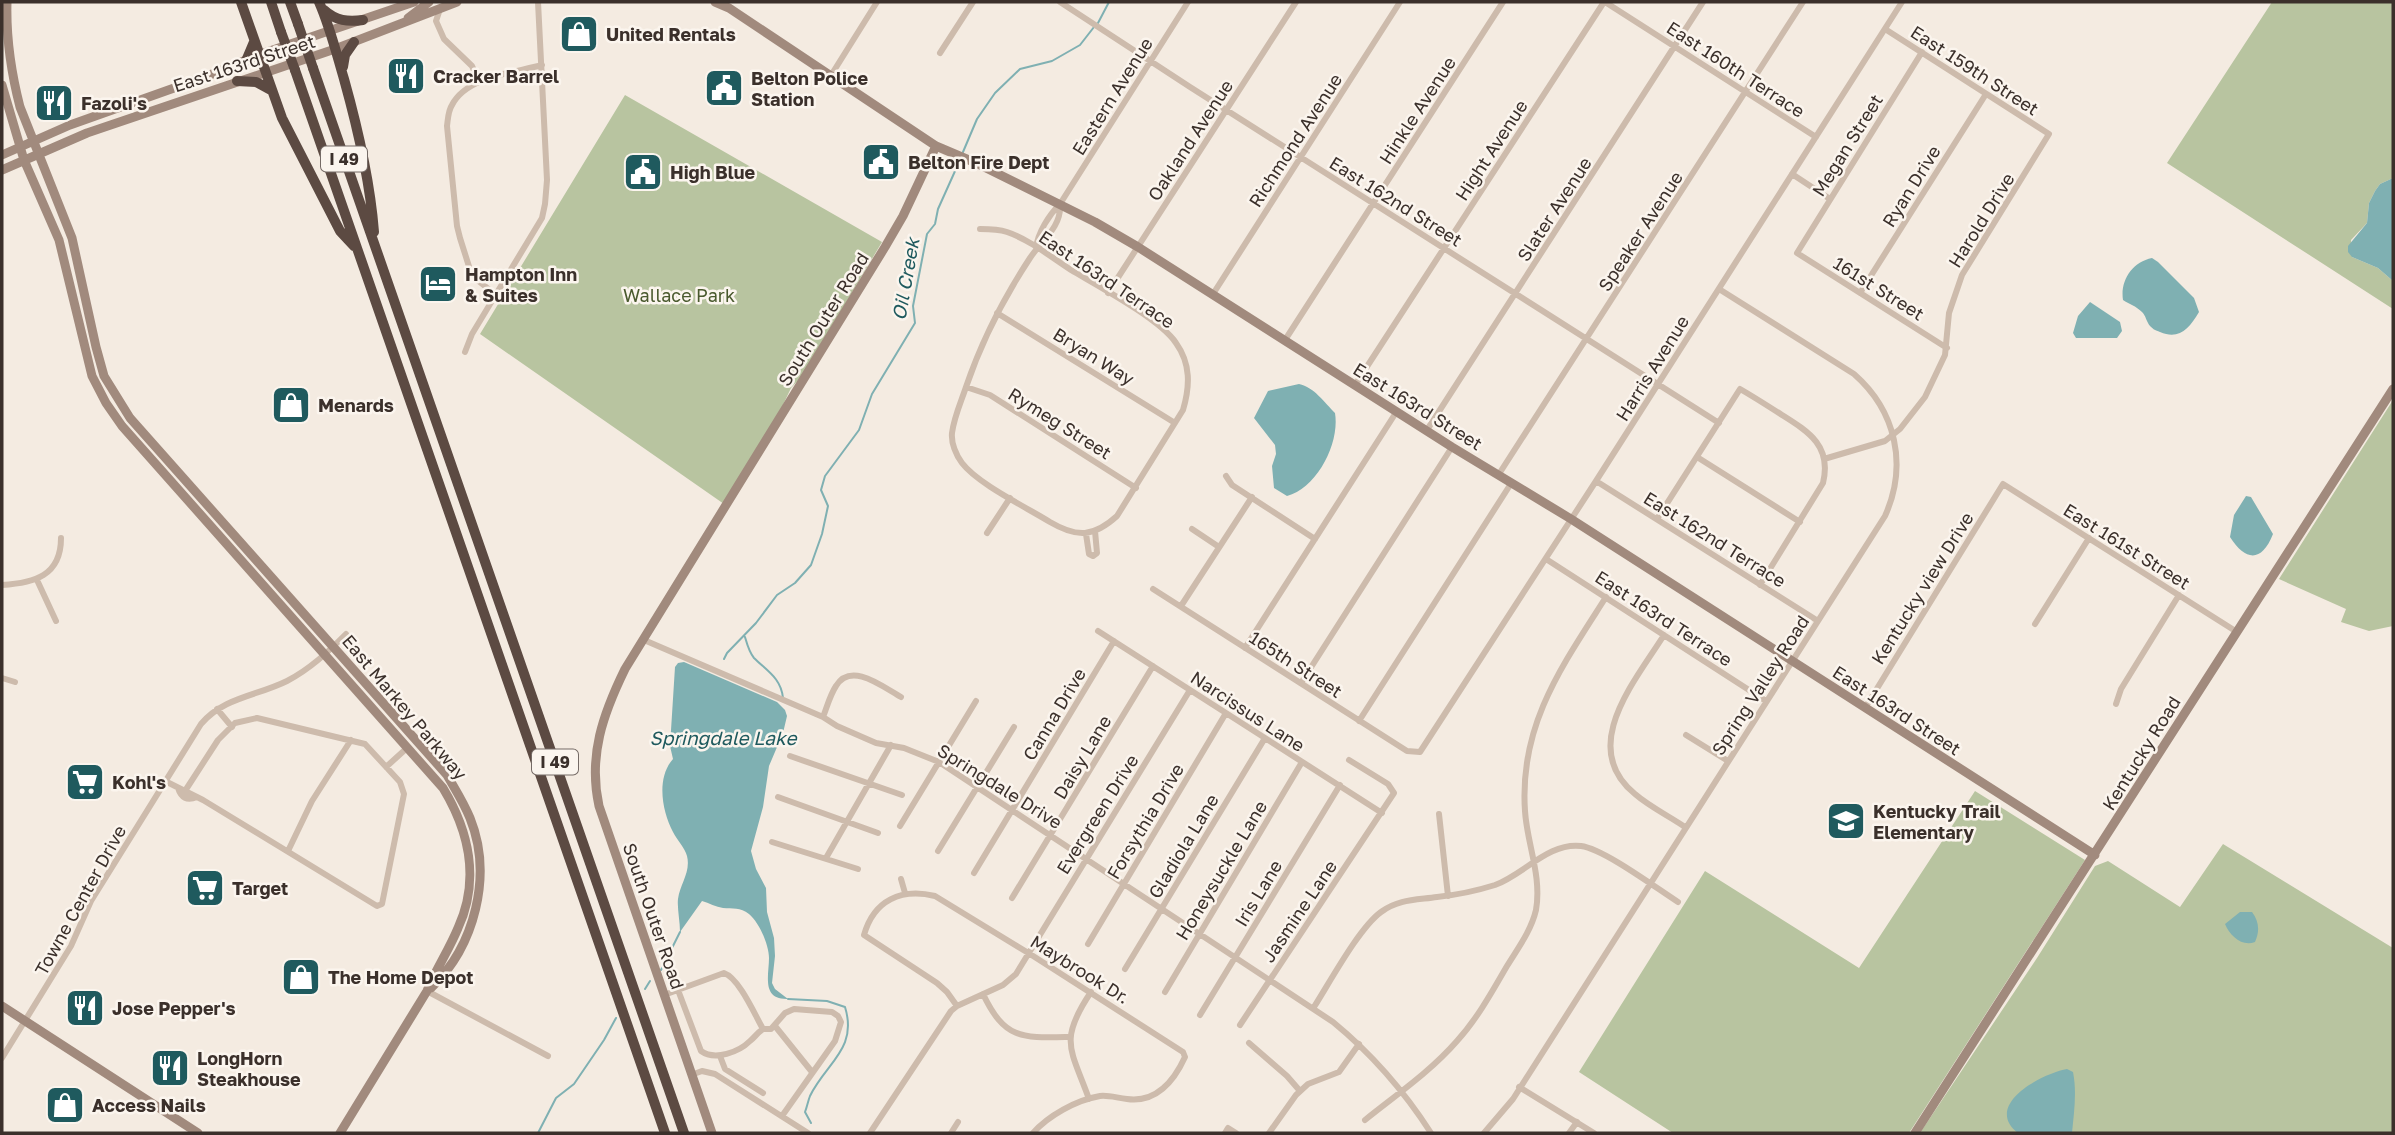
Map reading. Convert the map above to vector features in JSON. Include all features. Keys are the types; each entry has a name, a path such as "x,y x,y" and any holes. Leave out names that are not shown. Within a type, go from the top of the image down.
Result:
{"highway":[{"path":"241,2 282,118 340,231 358,251"},
{"name":"I 49","path":"271,2 664,1133"},
{"name":"I 49","path":"290,2 684,1133"},
{"path":"320,5 337,19 350,22 363,20"},
{"path":"320,5 331,31 358,126 372,205 376,249"},
{"path":"246,61 254,42"},
{"path":"345,83 345,55 354,42"},
{"path":"237,82 256,82 272,91"}],"street":[{"name":"East Markey Parkway","path":"7,2 7,32 14,85 20,107 72,238 104,376 130,418 447,775 471,819 478,853 478,901 471,926 442,978 427,991"},
{"name":"East 163rd Street","path":"2,155 70,125 258,55 414,2"},
{"path":"405,22 429,2"},
{"name":"East 163rd Street","path":"2,170 87,133 335,49 457,2"},
{"path":"465,352 472,334 542,218 545,205 547,180 538,2"},
{"name":"East 163rd Street","path":"715,2 729,8 936,146 1060,204 1138,247 1452,447 1571,519 2095,855"},
{"path":"830,77 877,2"},
{"path":"940,54 973,2"},
{"name":"East 162nd Street","path":"1059,2 1719,423"},
{"name":"Eastern Avenue","path":"1010,498 971,473 954,450 951,435 975,359 997,313 1036,248 1044,243 1061,215 1060,204 1188,2"},
{"name":"Oakland Avenue","path":"1108,293 1296,2"},
{"name":"Richmond Avenue","path":"1213,294 1400,2"},
{"name":"Hinkle Avenue","path":"1285,340 1503,2"},
{"name":"East 160th Terrace","path":"1604,2 1816,137"},
{"name":"Hight Avenue","path":"1355,384 1604,2"},
{"name":"Slater Avenue","path":"1427,430 1703,2"},
{"name":"Speaker Avenue","path":"1499,474 1803,2"},
{"name":"Harris Avenue","path":"1424,747 1902,2"},
{"path":"436,21 441,8"},
{"path":"424,15 436,21 444,39 472,66 479,82"},
{"name":"East 159th Street","path":"1885,29 2049,134"},
{"name":"Megan Street","path":"1797,253 1922,52"},
{"path":"495,295 472,276 460,238 447,127 452,103 479,82 542,65"},
{"name":"East Markey Parkway","path":"2,85 24,160 59,240 92,376 106,403 122,425 407,748 454,806 470,849 469,889 459,927 427,991"},
{"name":"Ryan Drive","path":"1860,293 1986,94"},
{"name":"Harold Drive","path":"1894,435 1926,397 1939,369 1947,348 1950,313 1962,275 2049,134"},
{"name":"South Outer Road","path":"712,1133 598,800 595,756 600,727 625,669 885,247 936,146"},
{"path":"1793,174 1830,199"},
{"name":"East 163rd Terrace","path":"980,229 1006,232 1036,248 1162,328 1176,343 1185,359 1189,375 1183,410 1175,423"},
{"name":"161st Street","path":"1797,253 1947,348"},
{"name":"Spring Valley Road","path":"1484,1133 1504,1111 1890,505 1897,468 1894,435 1879,402 1854,374 1719,289"},
{"name":"Bryan Way","path":"997,313 1175,423"},
{"name":"Rymeg Street","path":"966,387 989,395 1136,488"},
{"path":"1657,519 1740,389 1806,430 1817,441 1824,459 1823,483 1760,585"},
{"name":"Kentucky Road","path":"1915,1133 2393,390"},
{"path":"1245,648 1397,411"},
{"path":"987,534 1010,498 1060,528 1086,534 1095,531 1118,516 1175,423"},
{"path":"1824,459 1877,445 1894,435"},
{"path":"1301,683 1452,447"},
{"path":"1697,457 1800,522"},
{"path":"1226,476 1232,485 1315,539"},
{"name":"East 162nd Terrace","path":"1597,481 1818,621"},
{"path":"1359,721 1511,482"},
{"name":"East 161st Street","path":"2003,484 2237,632"},
{"name":"Kentucky view Drive","path":"1865,708 2003,484"},
{"path":"1181,606 1252,498"},
{"path":"1192,529 1219,547"},
{"path":"1086,534 1089,554 1093,556 1098,549 1095,531"},
{"path":"2,585 27,583 48,572 61,554 61,538"},
{"path":"2035,624 2089,538"},
{"name":"East 163rd Terrace","path":"1546,559 1766,701"},
{"path":"37,580 56,621"},
{"name":"165th Street","path":"1153,589 1407,751 1417,753 1424,747"},
{"path":"2116,704 2122,689 2179,595"},
{"path":"1365,1120 1432,1067 1467,1029 1530,929 1537,898 1524,807 1526,769 1532,736 1551,685 1606,597"},
{"name":"Narcissus Lane","path":"1098,631 1382,813"},
{"name":"Towne Center Drive","path":"2,1058 72,946 91,901 201,724 217,709 241,696 285,681 314,664 346,634"},
{"path":"1664,635 1619,706 1612,725 1611,745 1614,763 1628,787 1685,827"},
{"name":"Springdale Drive","path":"644,640 876,743 925,755 939,762 1314,1007 1359,1044 1401,1091 1431,1133"},
{"name":"Canna Drive","path":"974,873 1114,641"},
{"name":"Daisy Lane","path":"1012,898 1153,666"},
{"path":"822,717 838,683 851,675 861,676 901,696"},
{"path":"2,678 15,682"},
{"name":"Evergreen Drive","path":"957,1006 1010,981 1030,954 1190,690"},
{"path":"900,826 976,701"},
{"path":"217,709 232,727"},
{"name":"Forsythia Drive","path":"1088,944 1226,713"},
{"path":"165,781 181,790 183,797 188,800 197,797 377,906 382,904 404,794 400,782 365,744 257,718 235,723 218,740 181,790"},
{"path":"938,851 1014,727"},
{"path":"1686,735 1728,761"},
{"name":"Gladiola Lane","path":"1125,969 1265,738"},
{"path":"288,851 312,800 351,740"},
{"path":"826,858 891,745"},
{"path":"386,767 407,748"},
{"path":"790,756 902,795"},
{"path":"1349,760 1393,789 1394,793 1382,813"},
{"name":"Honeysuckle Lane","path":"1165,992 1302,762"},
{"name":"Iris Lane","path":"1200,1015 1340,786"},
{"path":"778,797 878,833"},
{"name":"Jasmine Lane","path":"1240,1025 1382,813"},
{"path":"1439,814 1448,896"},
{"path":"772,842 858,869"},
{"path":"1314,1007 1366,926 1381,912 1410,899 1448,896 1500,883 1561,848 1583,846 1596,850 1678,902"},
{"path":"870,1133 935,1032 957,1006 937,983 864,935 880,907 905,893 901,879"},
{"name":"Maybrook Dr.","path":"905,893 917,892 935,897 1091,992 1183,1052 1185,1057 1168,1084 1144,1099 1128,1100 1112,1096 1089,1099"},
{"path":"664,995 716,975 730,975 763,1029"},
{"path":"678,989 701,1051 705,1054 720,1056 743,1046 763,1029 771,1029 785,1013 794,1009 832,1012 838,1016 841,1022 838,1033 782,1116"},
{"path":"340,1133 427,991 548,1056"},
{"path":"1033,1133 1043,1122 1089,1099 1076,1064 1070,1037 1075,1017 1091,992"},
{"path":"983,994 998,1020 1014,1033 1070,1037"},
{"path":"2,1006 198,1133"},
{"path":"775,1026 813,1072"},
{"path":"1249,1043 1300,1091"},
{"path":"1269,1133 1300,1091 1308,1084 1339,1072 1359,1044"},
{"path":"720,1056 725,1069 763,1093"},
{"path":"691,1074 710,1072 808,1133"},
{"path":"1519,1087 1594,1133"},
{"path":"951,1133 958,1122"},
{"path":"1569,1133 1577,1122"},
{"path":"1224,1133 1228,1128 1236,1133"}],"green space":[{"path":"2272,2 2393,2 2393,178 2380,184 2375,191 2369,203 2367,223 2351,240 2352,257 2378,268 2393,281 2393,309 2167,163"},
{"name":"Wallace Park","path":"625,95 882,242 803,375 791,388 724,504 480,334"},
{"path":"2393,400 2393,626 2369,631 2341,622 2346,609 2279,579"},
{"path":"1975,791 2085,860 1909,1133 1673,1133 1579,1072 1705,871 1859,968"},
{"path":"2223,844 2393,948 2393,1133 1920,1133 2095,866 2108,861 2180,907"}],"water":[{"path":"2393,178 2393,281 2378,268 2352,257 2348,246 2367,223 2369,203 2375,191 2380,184"},
{"path":"2152,258 2194,298 2199,312 2187,328 2178,334 2167,334 2154,329 2142,312 2123,300 2123,286 2129,273 2145,260"},
{"path":"2090,302 2120,322 2122,331 2117,338 2076,338 2073,333 2078,316"},
{"path":"1299,384 1314,392 1335,413 1336,425 1330,450 1317,474 1308,484 1287,496 1274,488 1272,466 1276,454 1275,445 1254,418 1268,391"},
{"path":"2246,496 2251,497 2273,534 2259,554 2242,551 2230,537 2234,515"},
{"name":"Springdale Lake","path":"684,662 777,702 787,716 769,766 763,807 751,851 756,869 766,888 767,912 774,938 772,983 775,989 788,999 779,998 770,991 767,947 756,922 746,912 702,901 680,932 678,899 688,862 666,814 662,795 664,775 673,759 670,746 675,667"},
{"path":"2240,912 2252,912 2256,919 2258,930 2255,942 2241,942 2225,924"},
{"path":"2067,1069 2073,1072 2075,1087 2072,1133 2018,1133 2009,1122 2007,1112 2011,1101 2031,1084"}],"waterway":[{"name":"Oil Creek","path":"1098,23 1109,2"},
{"name":"Oil Creek","path":"963,152 977,119 995,93 1020,69 1052,61 1080,45 1094,27"},
{"name":"Oil Creek","path":"724,659 777,595 795,583 811,565 828,506 821,490 825,476 859,430 872,394 915,323 913,306 927,234 935,224 938,209 960,160"},
{"path":"745,637 752,656 773,675 783,698"},
{"path":"661,970 680,932"},
{"path":"645,989 650,981"},
{"path":"788,999 827,1001 845,1007 848,1022 844,1045 809,1098 805,1112 811,1123"},
{"path":"538,1133 556,1098 574,1084 616,1018"}],"place":[{"name":"United Rentals","path":"579,34"},
{"name":"Cracker Barrel","path":"406,76"},
{"name":"Belton Police Station","path":"724,88"},
{"name":"Fazoli's","path":"54,103"},
{"name":"Belton Fire Dept","path":"881,162"},
{"name":"High Blue","path":"643,172"},
{"name":"Hampton Inn & Suites","path":"438,284"},
{"name":"Menards","path":"291,405"},
{"name":"Kohl's","path":"85,782"},
{"name":"Kentucky Trail Elementary","path":"1846,821"},
{"name":"Target","path":"205,888"},
{"name":"The Home Depot","path":"301,977"},
{"name":"Jose Pepper's","path":"85,1008"},
{"name":"LongHorn Steakhouse","path":"170,1068"},
{"name":"Access Nails","path":"65,1105"}]}
